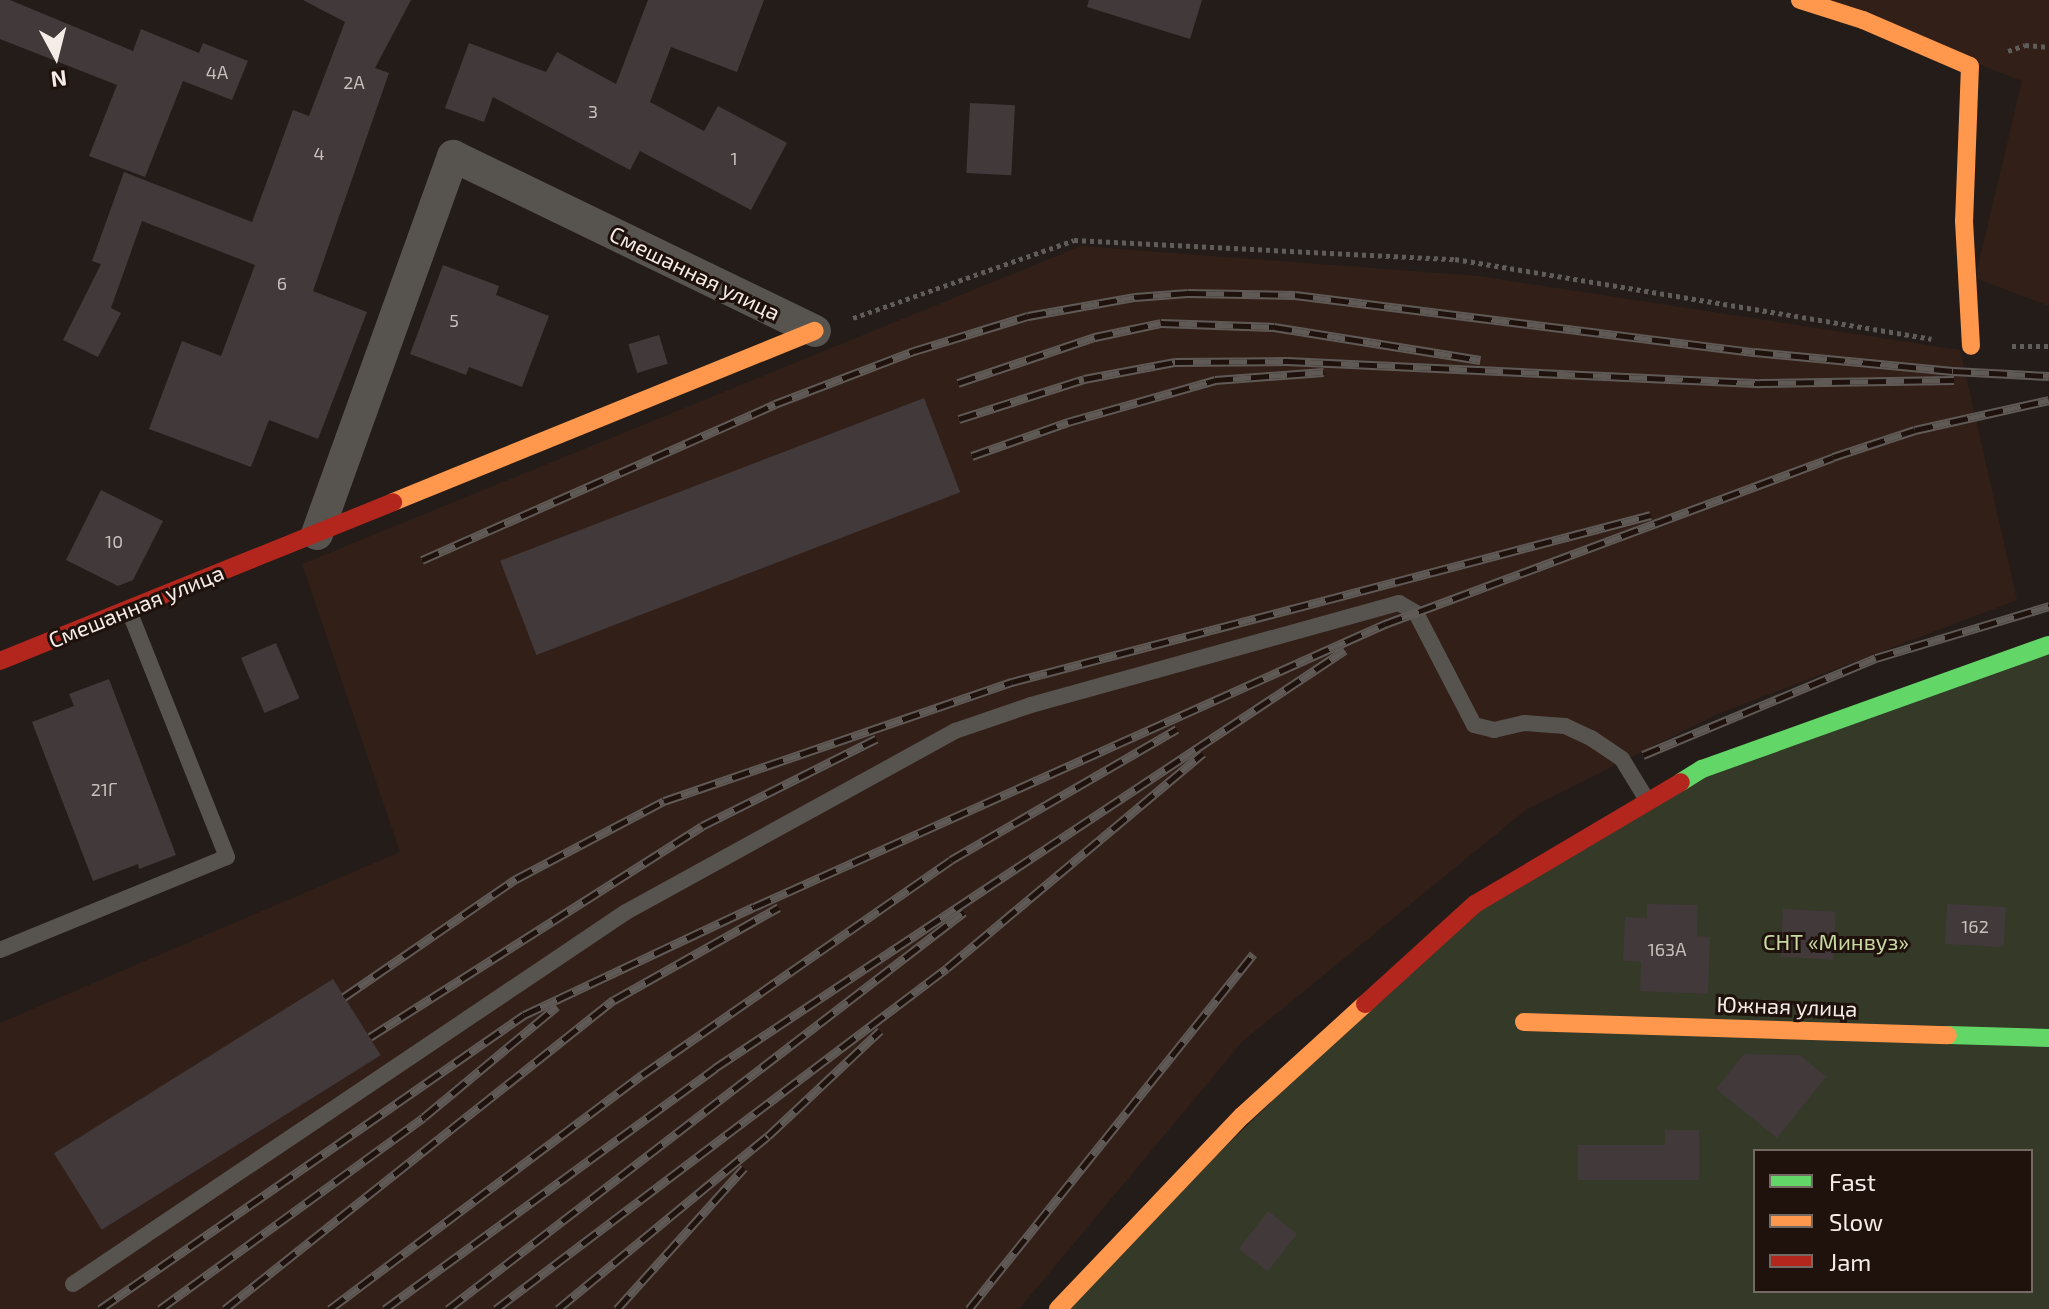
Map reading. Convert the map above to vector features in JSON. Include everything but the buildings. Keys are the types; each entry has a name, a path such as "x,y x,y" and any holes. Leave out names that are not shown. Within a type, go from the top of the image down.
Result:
{"street":[{"path":"1800,0 1863,20 1970,66 1964,221 1971,346"},
{"name":"Смешанная улица","path":"317,534 453,156 815,331"},
{"name":"Смешанная улица","path":"0,661 815,331"},
{"path":"1058,1309 1242,1116 1475,904 1702,769 2049,645"},
{"name":"Южная улица","path":"1524,1022 2049,1038"}],"lane":[{"path":"73,1284 626,912 955,731 1031,705 1399,603 1416,613 1474,725 1494,730 1524,723 1552,723 1591,738 1622,759 1647,802"},
{"path":"0,950 227,857 129,609"}],"path":[{"path":"815,331 1074,240 1455,259 1971,346 2049,346"}],"shaded area":[{"path":"1814,0 2049,0 2049,306 1975,278 2022,81"},
{"path":"1081,246 1478,276 1960,350 2017,600 1715,715 1527,809 1243,1041 1019,1309 0,1309 0,1023 400,852 302,564"}],"green space":[{"name":"СНТ «Минвуз»","path":"2049,645 2049,1309 1058,1309 1475,904 1702,769"}],"railway":[{"path":"422,560 775,404 914,351 1028,316 1135,297 1188,293 1295,295 1755,352 1953,371 2049,376"},
{"path":"958,383 1095,337 1161,323 1274,327 1480,360"},
{"path":"959,419 1084,379 1175,362 1287,361 1760,383 1954,380"},
{"path":"972,456 1068,422 1215,380 1324,372"},
{"path":"100,1309 524,1015 754,907 1385,624 1833,457 1915,430 2049,400"},
{"path":"344,997 516,879 664,801 1012,682 1651,515"},
{"path":"1643,755 1876,658 2049,606"},
{"path":"385,1309 715,1068 1345,650"},
{"path":"330,1309 642,1075 951,860 1177,729"},
{"path":"370,1037 702,826 876,739"},
{"path":"496,1309 947,968 1203,753"},
{"path":"225,1309 614,1000 779,907"},
{"path":"448,1309 964,912"},
{"path":"969,1309 1253,954"},
{"path":"160,1309 424,1117 557,1006"},
{"path":"558,1309 768,1136 880,1031"},
{"path":"617,1309 744,1168"}],"traffic: fast":[{"path":"1681,782 1702,769 2049,645"},
{"path":"1948,1035 2049,1038"}],"traffic: slow":[{"path":"1800,0 1863,20 1970,66 1964,221 1971,346"},
{"path":"393,502 815,331"},
{"path":"1058,1309 1242,1116 1365,1004"},
{"path":"1524,1022 1948,1035"}],"traffic: jam":[{"path":"0,661 393,502"},
{"path":"1365,1004 1475,904 1681,782"}]}
